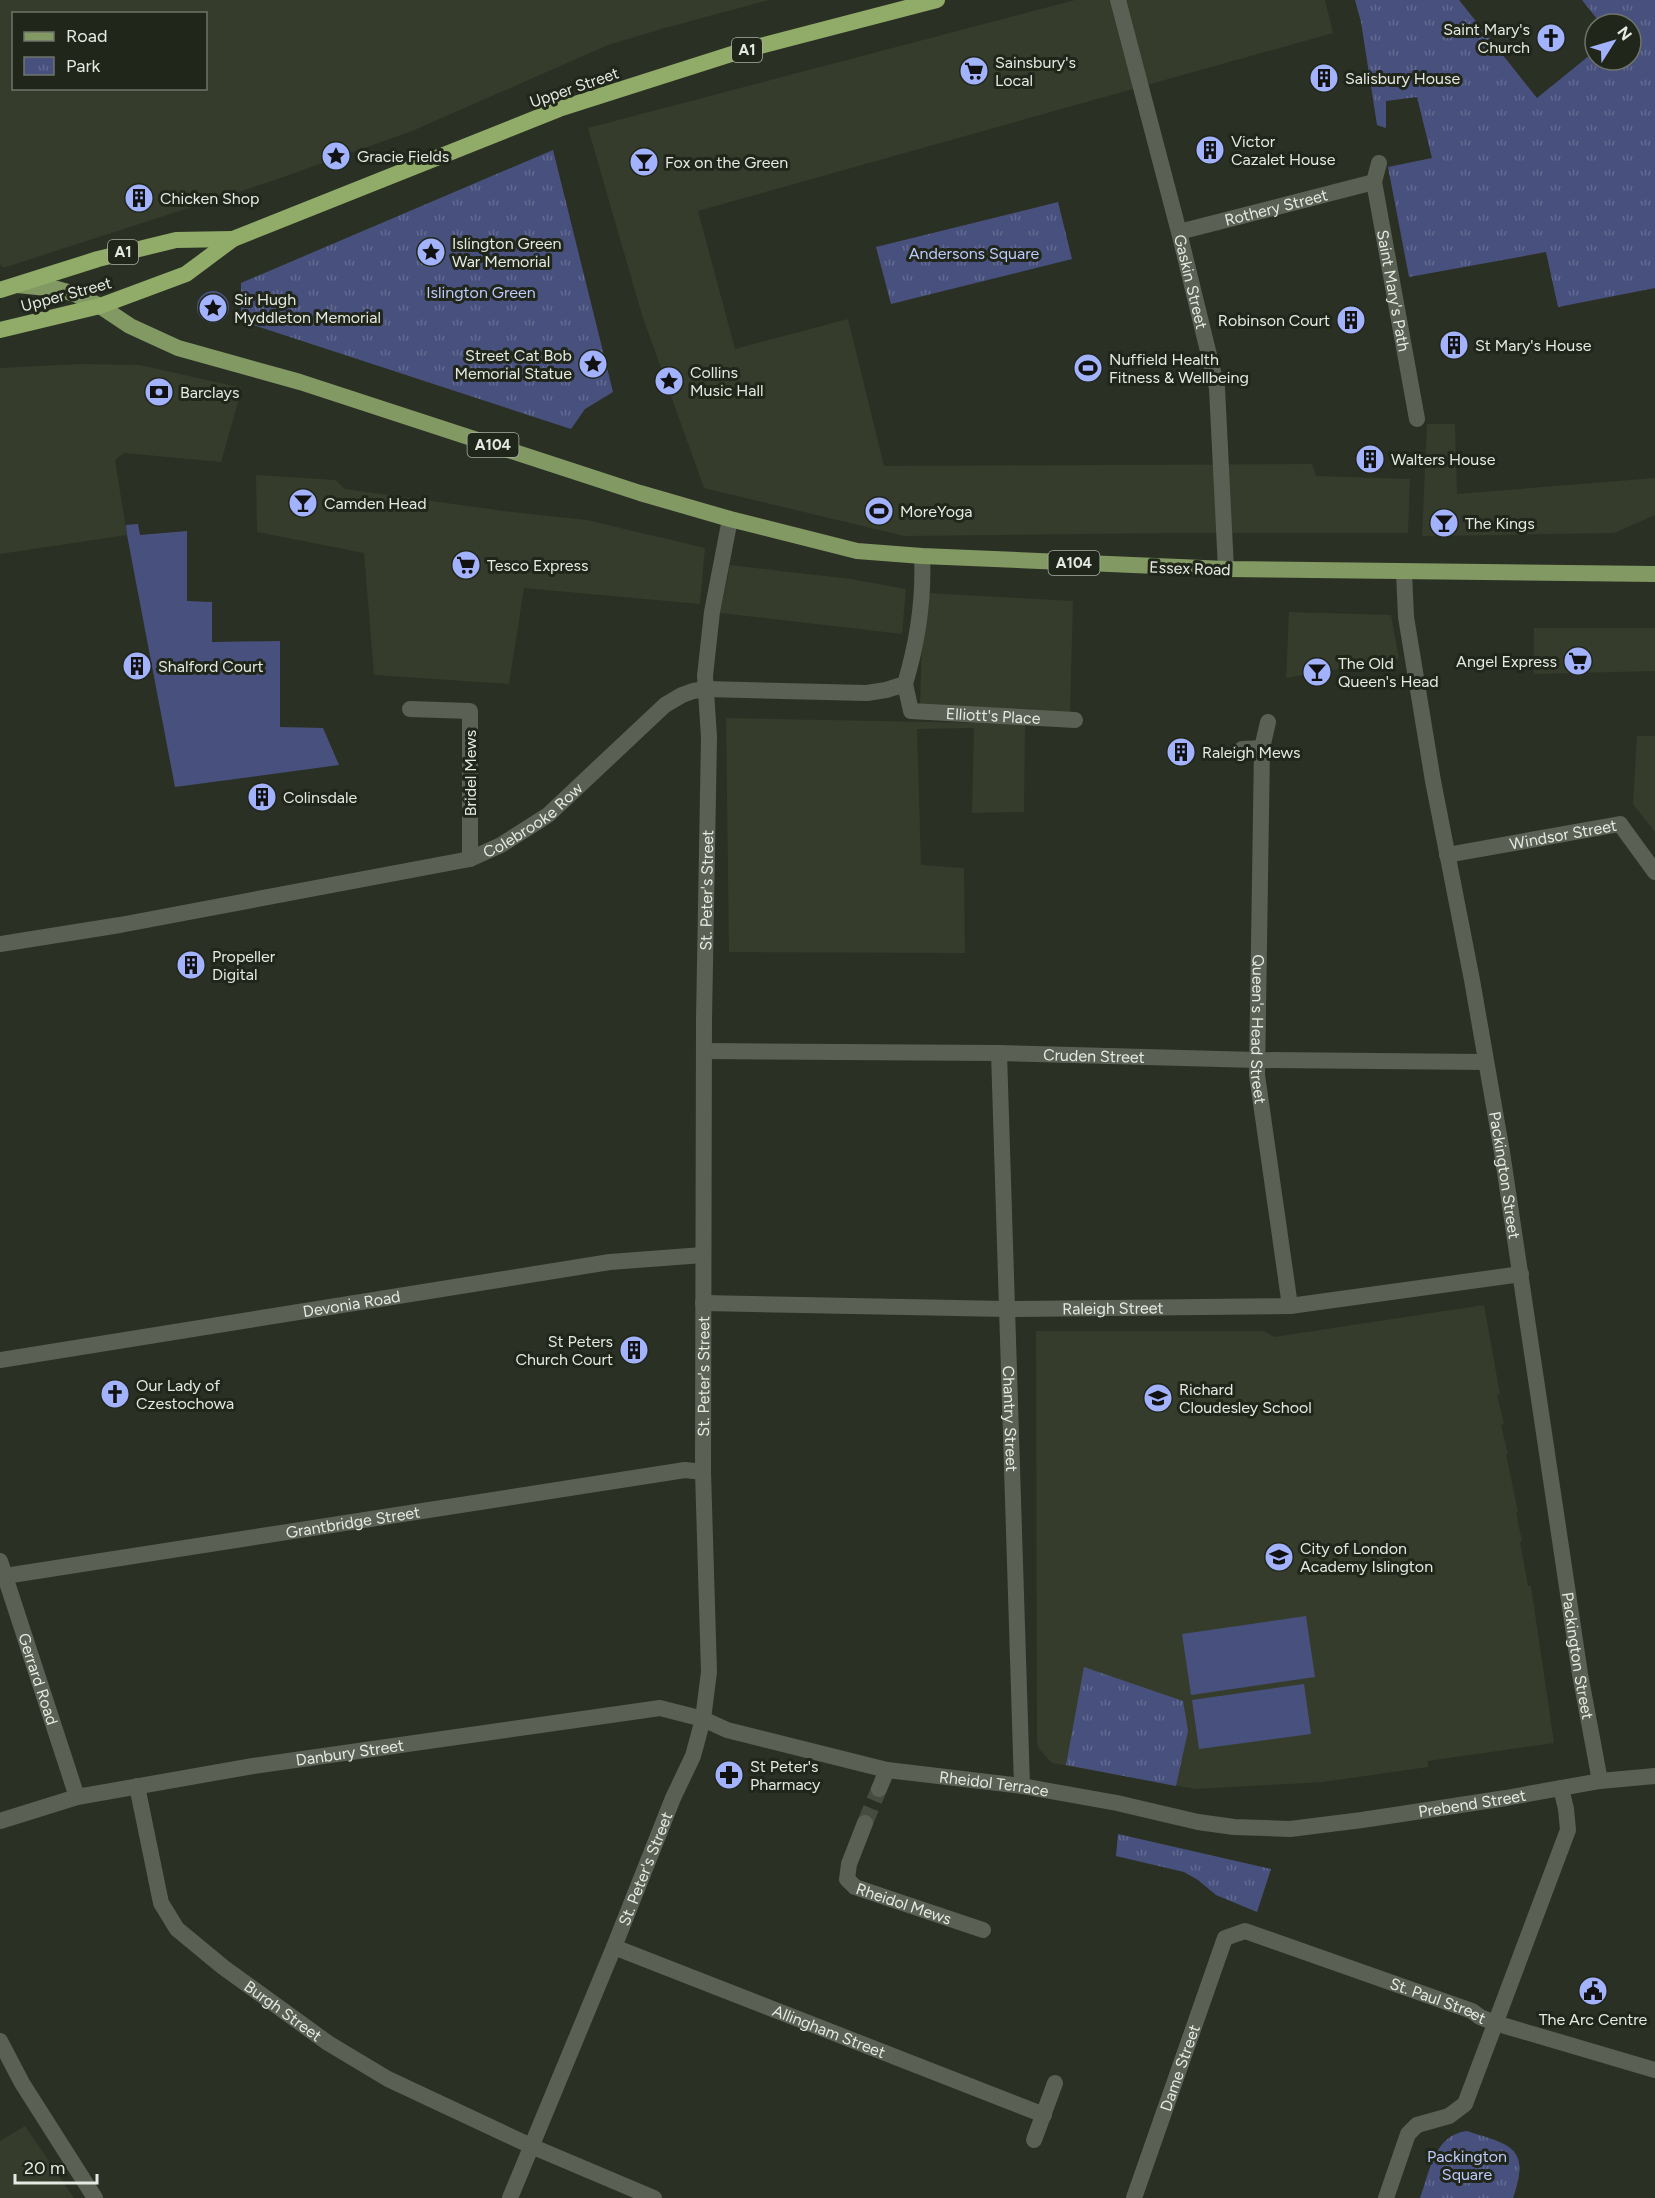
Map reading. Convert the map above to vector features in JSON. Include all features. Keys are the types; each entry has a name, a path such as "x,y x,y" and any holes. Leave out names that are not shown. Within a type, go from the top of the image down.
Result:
{"highway":[{"name":"Upper Street","path":"0,330 100,306 186,274 233,239 559,109 741,51 937,0"},
{"name":"Upper Street","path":"0,290 98,259 176,240 233,239"}],"main road":[{"name":"A104","path":"17,285 75,294 100,306 130,326 178,348 300,382 541,461 730,519"},
{"name":"Essex Road","path":"730,519 857,551 922,556 1226,569 1655,574"}],"street":[{"name":"Gaskin Street","path":"1118,0 1217,388 1226,569"},
{"name":"Saint Mary's Path","path":"1379,163 1374,182 1417,418"},
{"name":"Rothery Street","path":"1179,232 1374,182"},
{"name":"St. Peter's Street","path":"510,2198 673,1798 693,1756 703,1719 709,1672 703,1472 704,1051 709,736 705,676 712,612 730,519"},
{"path":"905,684 913,656 923,582 922,556"},
{"name":"Packington Street","path":"1404,572 1406,617 1521,1274 1580,1674 1600,1781"},
{"name":"Colebrooke Row","path":"0,944 120,925 470,859 501,844 548,815 665,705 681,695 706,689 867,693 905,684"},
{"name":"Elliott's Place","path":"905,684 910,697 911,711 1075,720"},
{"name":"Bridel Mews","path":"410,709 470,711 470,859"},
{"name":"Queen's Head Street","path":"1268,722 1262,748 1257,1075 1290,1306"},
{"path":"1242,749 1262,748"},
{"name":"Windsor Street","path":"1447,855 1620,824 1655,872"},
{"name":"Cruden Street","path":"704,1051 999,1053 1257,1060 1485,1062"},
{"name":"Chantry Street","path":"999,1053 1022,1786"},
{"name":"Devonia Road","path":"0,1360 610,1262 703,1256"},
{"name":"Raleigh Street","path":"703,1302 1007,1309 1290,1306 1521,1274"},
{"name":"Grantbridge Street","path":"2,1569 685,1470 703,1472"},
{"name":"Gerrard Road","path":"2,1569 77,1797"},
{"name":"Danbury Street","path":"0,1821 77,1797 137,1786 253,1766 606,1714 660,1708 703,1719"},
{"name":"Rheidol Terrace","path":"703,1719 726,1730 887,1770 1022,1786 1116,1803 1198,1822 1234,1827 1290,1828"},
{"path":"879,1789 887,1770"},
{"name":"Prebend Street","path":"1290,1828 1362,1820 1600,1781 1655,1776"},
{"name":"Burgh Street","path":"137,1786 161,1903 177,1929 223,1967 328,2043 388,2079 531,2146 654,2198"},
{"path":"1386,2198 1408,2134 1417,2125 1449,2116 1465,2104 1568,1830 1561,1788"},
{"name":"Rheidol Mews","path":"865,1824 849,1864 848,1879 855,1887 983,1930"},
{"name":"St. Paul Street","path":"1225,1938 1245,1931 1472,2011 1495,2023 1655,2070"},
{"name":"Dame Street","path":"1134,2198 1225,1938"},
{"name":"Allingham Street","path":"614,1947 1044,2115"},
{"path":"0,2041 22,2083 95,2198"},
{"path":"1034,2140 1055,2084"}],"shaded area":[{"path":"0,0 769,0 608,45 412,131 275,180 3,268 0,264"},
{"path":"1075,0 1325,0 1333,33 698,211 735,349 848,319 884,466 1312,464 1316,476 1410,479 1408,533 904,536 704,488 642,315 588,128"},
{"path":"81,364 140,365 242,388 221,462 124,453 115,460 127,535 0,554 0,368"},
{"path":"1427,424 1455,424 1457,494 1655,478 1655,515 1614,533 1422,536"},
{"path":"256,475 335,480 345,489 587,520 705,548 700,604 524,588 509,684 374,675 364,553 257,532"},
{"path":"730,565 851,579 906,589 902,634 720,613"},
{"path":"929,593 1073,601 1070,712 920,708 922,640"},
{"path":"1289,612 1391,615 1399,659 1286,678"},
{"path":"1534,628 1655,628 1655,671 1534,674"},
{"path":"726,718 1025,724 1024,812 972,813 974,728 917,729 921,865 964,868 965,953 729,952"},
{"path":"1637,736 1655,736 1655,832 1633,804"},
{"name":"City of London Academy Islington","path":"1484,1305 1500,1394 1497,1395 1504,1424 1501,1425 1518,1512 1516,1512 1522,1541 1520,1542 1528,1586 1531,1586 1554,1743 1428,1761 1428,1767 1323,1782 1196,1789 1052,1763 1039,1749 1037,1741 1036,1331 1264,1331 1274,1337"},
{"path":"25,2126 74,2198 0,2198 0,2141"}],"green space":[{"path":"1355,0 1459,0 1537,98 1583,61 1583,72 1643,72 1643,12 1592,12 1582,0 1655,0 1655,288 1558,307 1546,252 1409,277 1388,167 1432,158 1417,97 1386,101 1386,128 1377,125 1361,22"},
{"name":"Islington Green","path":"553,150 613,392 585,409 571,429 241,321 241,283"},
{"name":"Andersons Square","path":"1058,202 1072,259 891,304 876,247"},
{"path":"213,291 224,296 229,307 224,318 213,323 202,318 197,307 202,296"},
{"path":"138,524 140,535 187,531 187,601 212,602 212,642 280,641 280,727 323,728 339,765 175,787 127,535 126,525"},
{"path":"1306,1616 1315,1677 1191,1695 1182,1634"},
{"path":"1084,1667 1183,1701 1188,1731 1176,1786 1066,1765"},
{"path":"1304,1684 1311,1734 1199,1749 1192,1700"},
{"path":"1118,1834 1271,1869 1257,1912 1216,1895 1184,1872 1116,1856"},
{"name":"Packington Square","path":"1467,2131 1495,2140 1513,2150 1518,2158 1519,2168 1513,2198 1420,2198 1440,2147 1447,2139"}],"tunnel":[{"path":"865,1823 879,1789"}],"place":[{"name":"Saint Mary's Church","path":"1551,38"},
{"name":"Sainsbury's Local","path":"974,71"},
{"name":"Salisbury House","path":"1324,78"},
{"name":"Victor Cazalet House","path":"1210,150"},
{"name":"Gracie Fields","path":"336,156"},
{"name":"Fox on the Green","path":"644,162"},
{"name":"Chicken Shop","path":"139,198"},
{"name":"Islington Green War Memorial","path":"431,252"},
{"name":"Sir Hugh Myddleton Memorial","path":"213,308"},
{"name":"Robinson Court","path":"1351,320"},
{"name":"St Mary's House","path":"1454,345"},
{"name":"Street Cat Bob Memorial Statue","path":"593,364"},
{"name":"Nuffield Health Fitness & Wellbeing","path":"1088,368"},
{"name":"Collins Music Hall","path":"669,381"},
{"name":"Barclays","path":"159,392"},
{"name":"Walters House","path":"1370,459"},
{"name":"Camden Head","path":"303,503"},
{"name":"MoreYoga","path":"879,511"},
{"name":"The Kings","path":"1444,523"},
{"name":"Tesco Express","path":"466,565"},
{"name":"Angel Express","path":"1578,661"},
{"name":"Shalford Court","path":"137,666"},
{"name":"The Old Queen's Head","path":"1317,672"},
{"name":"Raleigh Mews","path":"1181,752"},
{"name":"Colinsdale","path":"262,797"},
{"name":"Propeller Digital","path":"191,965"},
{"name":"St Peters Church Court","path":"634,1350"},
{"name":"Our Lady of Czestochowa","path":"115,1394"},
{"name":"Richard Cloudesley School","path":"1158,1398"},
{"name":"City of London Academy Islington","path":"1279,1557"},
{"name":"St Peter's Pharmacy","path":"729,1775"},
{"name":"The Arc Centre","path":"1593,1991"}]}
